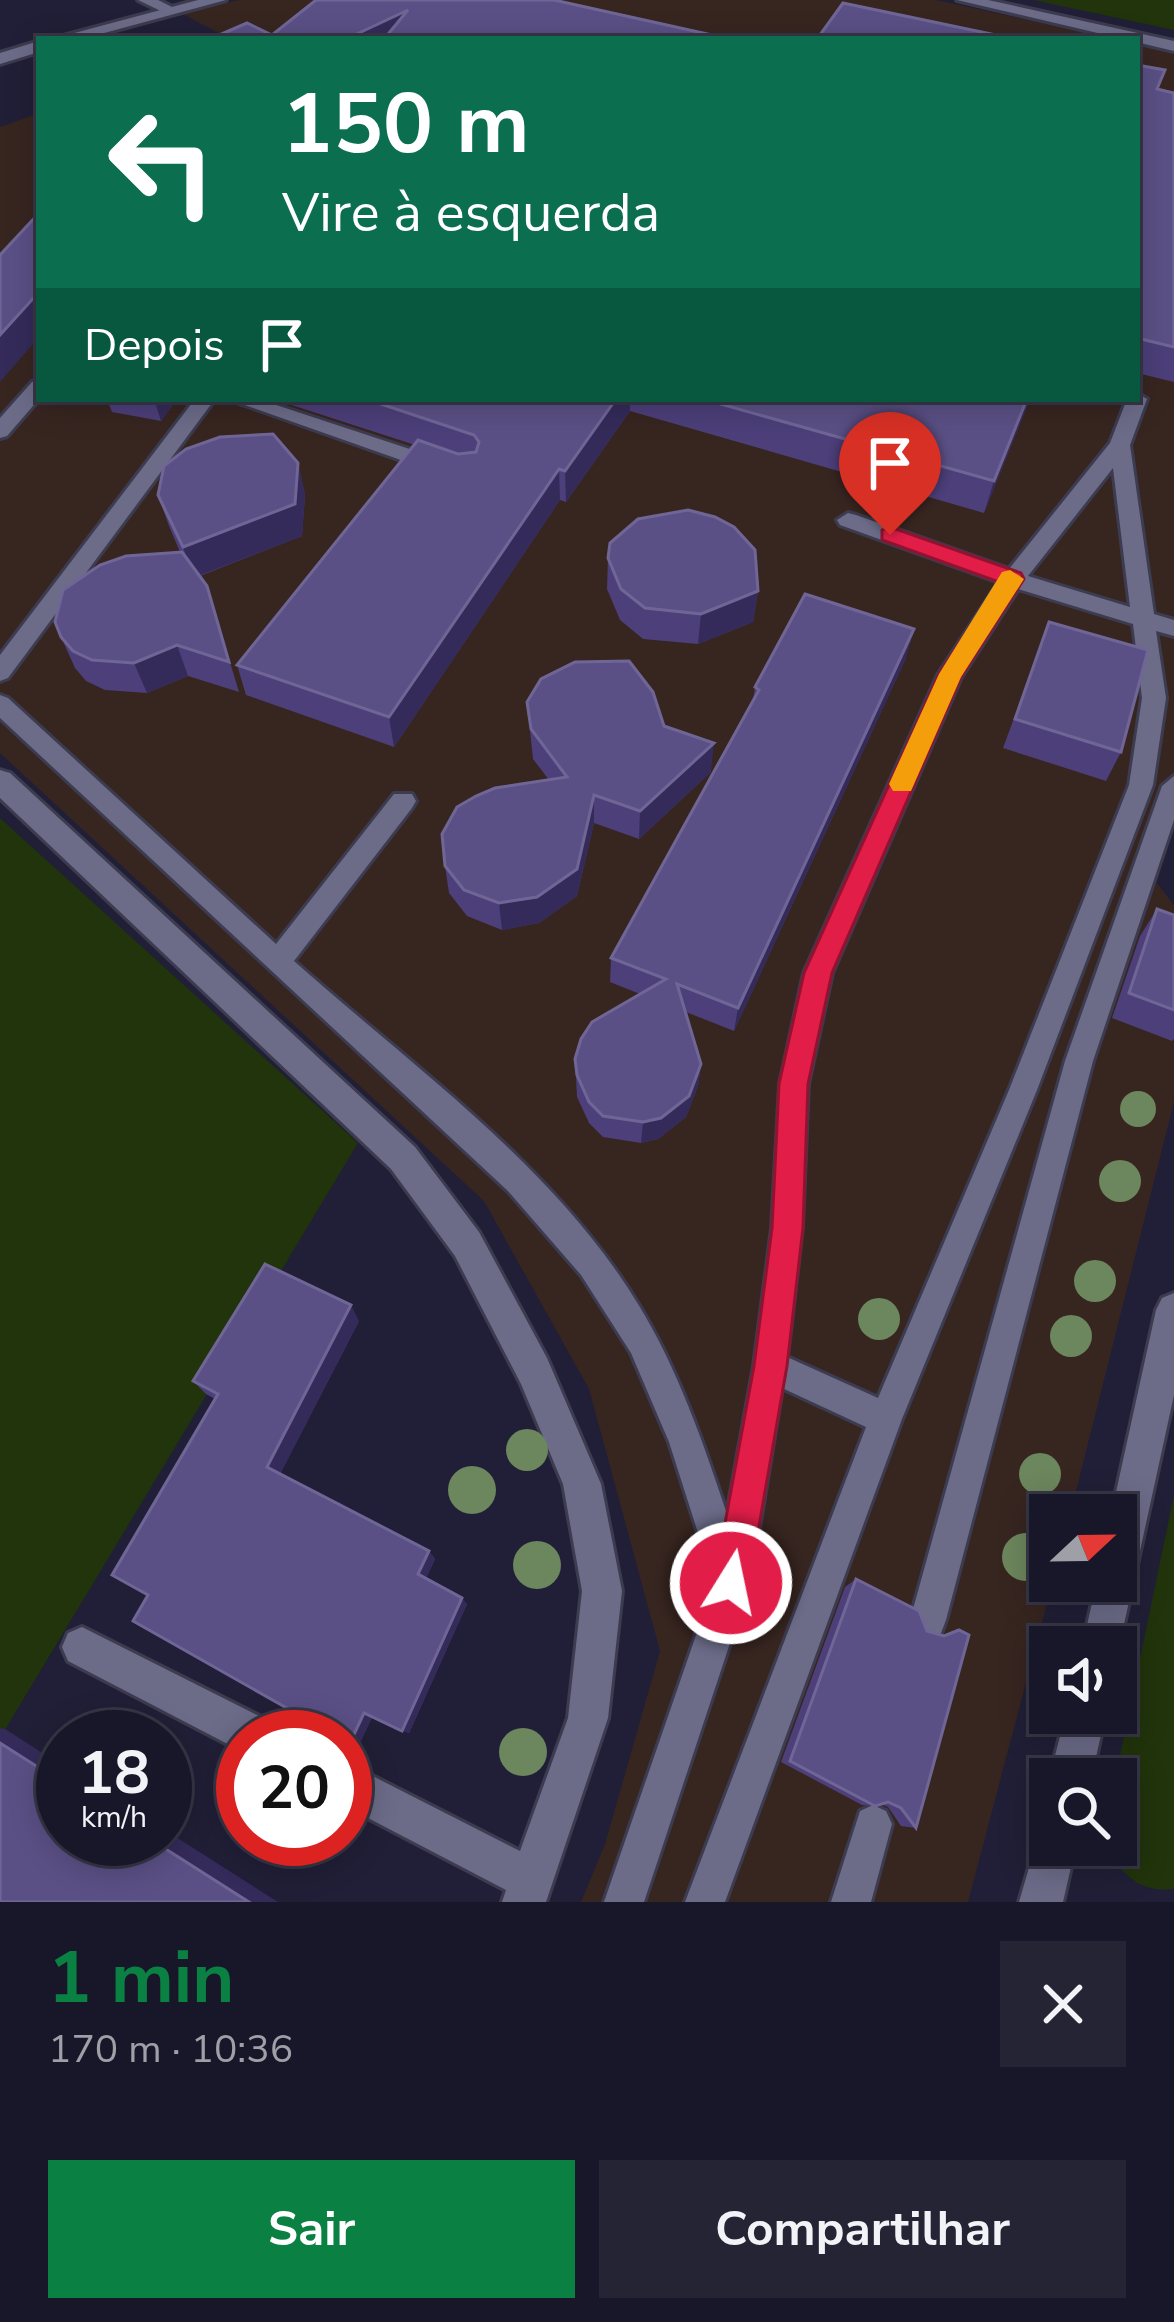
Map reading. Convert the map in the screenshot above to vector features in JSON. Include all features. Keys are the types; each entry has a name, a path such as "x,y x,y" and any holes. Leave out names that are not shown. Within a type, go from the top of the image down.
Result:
{"street":[{"path":"73,36 218,0"},
{"path":"964,0 1128,36"},
{"path":"1140,39 1174,46"},
{"path":"0,59 36,47"},
{"path":"0,781 403,1158 466,1244 533,1372 582,1484 602,1591 588,1718 527,1891 372,1799"},
{"path":"1106,1626 1174,1310"},
{"path":"82,1647 216,1716"},
{"path":"1041,1902 1050,1866"}],"lane":[{"path":"150,0 172,11"},
{"path":"1140,391 1145,378"},
{"path":"0,431 36,389"},
{"path":"0,671 203,402"},
{"path":"247,402 468,476"},
{"path":"624,1902 731,1583 770,1366 787,1228 794,1084 818,973 950,674 1013,579 1120,445 1136,402"},
{"path":"928,1620 1079,1061 1104,927 1142,785 1160,625 1120,445"},
{"path":"848,520 1160,625"},
{"path":"0,704 495,1155 580,1246 626,1313 676,1411 731,1583"},
{"path":"706,1902 886,1419 1104,927 1174,786"},
{"path":"278,962 404,801"},
{"path":"770,1366 886,1419"},
{"path":"850,1902 873,1823"}],"shaded area":[{"path":"240,0 936,0 1102,36 224,36 179,12"},
{"path":"1140,45 1174,52 1174,815 1149,873 1174,905 1174,1102 1075,1494 1029,1494 1029,1602 1047,1602 1041,1626 1029,1626 1029,1672 968,1902 581,1902 605,1844 660,1651 589,1389 484,1201 0,753 0,127 36,114 36,402 1140,402"}],"green space":[{"path":"1033,0 1174,0 1174,30"},
{"path":"0,818 358,1143 0,1738"},
{"path":"1174,1495 1174,1889 1141,1884 1119,1866 1137,1866 1137,1758 1119,1758 1124,1734 1137,1734 1137,1673"}],"building":[{"path":"316,0 554,0 716,36 386,36 408,10 352,36 217,36 247,23 272,35"},
{"path":"843,3 1001,36 819,36"},
{"path":"1140,66 1165,70 1157,89 1174,93 1174,347 1140,339"},
{"path":"36,216 36,295 0,335 0,255"},
{"path":"375,402 614,402 565,471 559,469 389,717 237,665 418,440 458,454 476,452 479,442 474,435"},
{"path":"714,402 1026,402 994,481"},
{"path":"273,434 298,463 295,504 183,547 158,495 164,466 186,449 220,437"},
{"path":"688,510 734,527 755,550 758,591 701,614 645,608 621,589 608,558 610,543 638,519"},
{"path":"182,552 207,586 229,662 177,645 134,663 92,660 73,651 61,637 55,622 63,590 100,565 126,556"},
{"path":"805,594 914,629 738,1008 677,984 701,1064 689,1096 661,1118 643,1122 603,1116 589,1102 577,1075 575,1059 581,1039 592,1022 666,979 611,958 759,690 755,687"},
{"path":"1049,622 1148,650 1121,752 1015,719"},
{"path":"629,661 653,692 664,726 714,743 640,811 594,795 577,869 537,897 499,903 464,890 445,866 442,834 457,807 495,788 567,777 531,729 527,702 541,679 575,662"},
{"path":"1157,909 1174,915 1174,1010 1129,993"},
{"path":"265,1264 351,1305 267,1467 429,1551 418,1574 462,1598 402,1731 372,1717 372,1710 290,1710 133,1621 148,1595 112,1575 218,1394 193,1381"},
{"path":"856,1579 919,1611 927,1631 944,1636 959,1630 969,1635 916,1828 901,1808 888,1802 875,1806 790,1761"},
{"path":"0,1743 36,1766 36,1866 192,1866 249,1902 0,1902"}],"slow traffic":[{"path":"902,784 950,674 1013,579 1010,577"}],"route":[{"path":"731,1583 770,1366 787,1228 794,1084 818,973 950,674 1013,579 890,535"}]}
